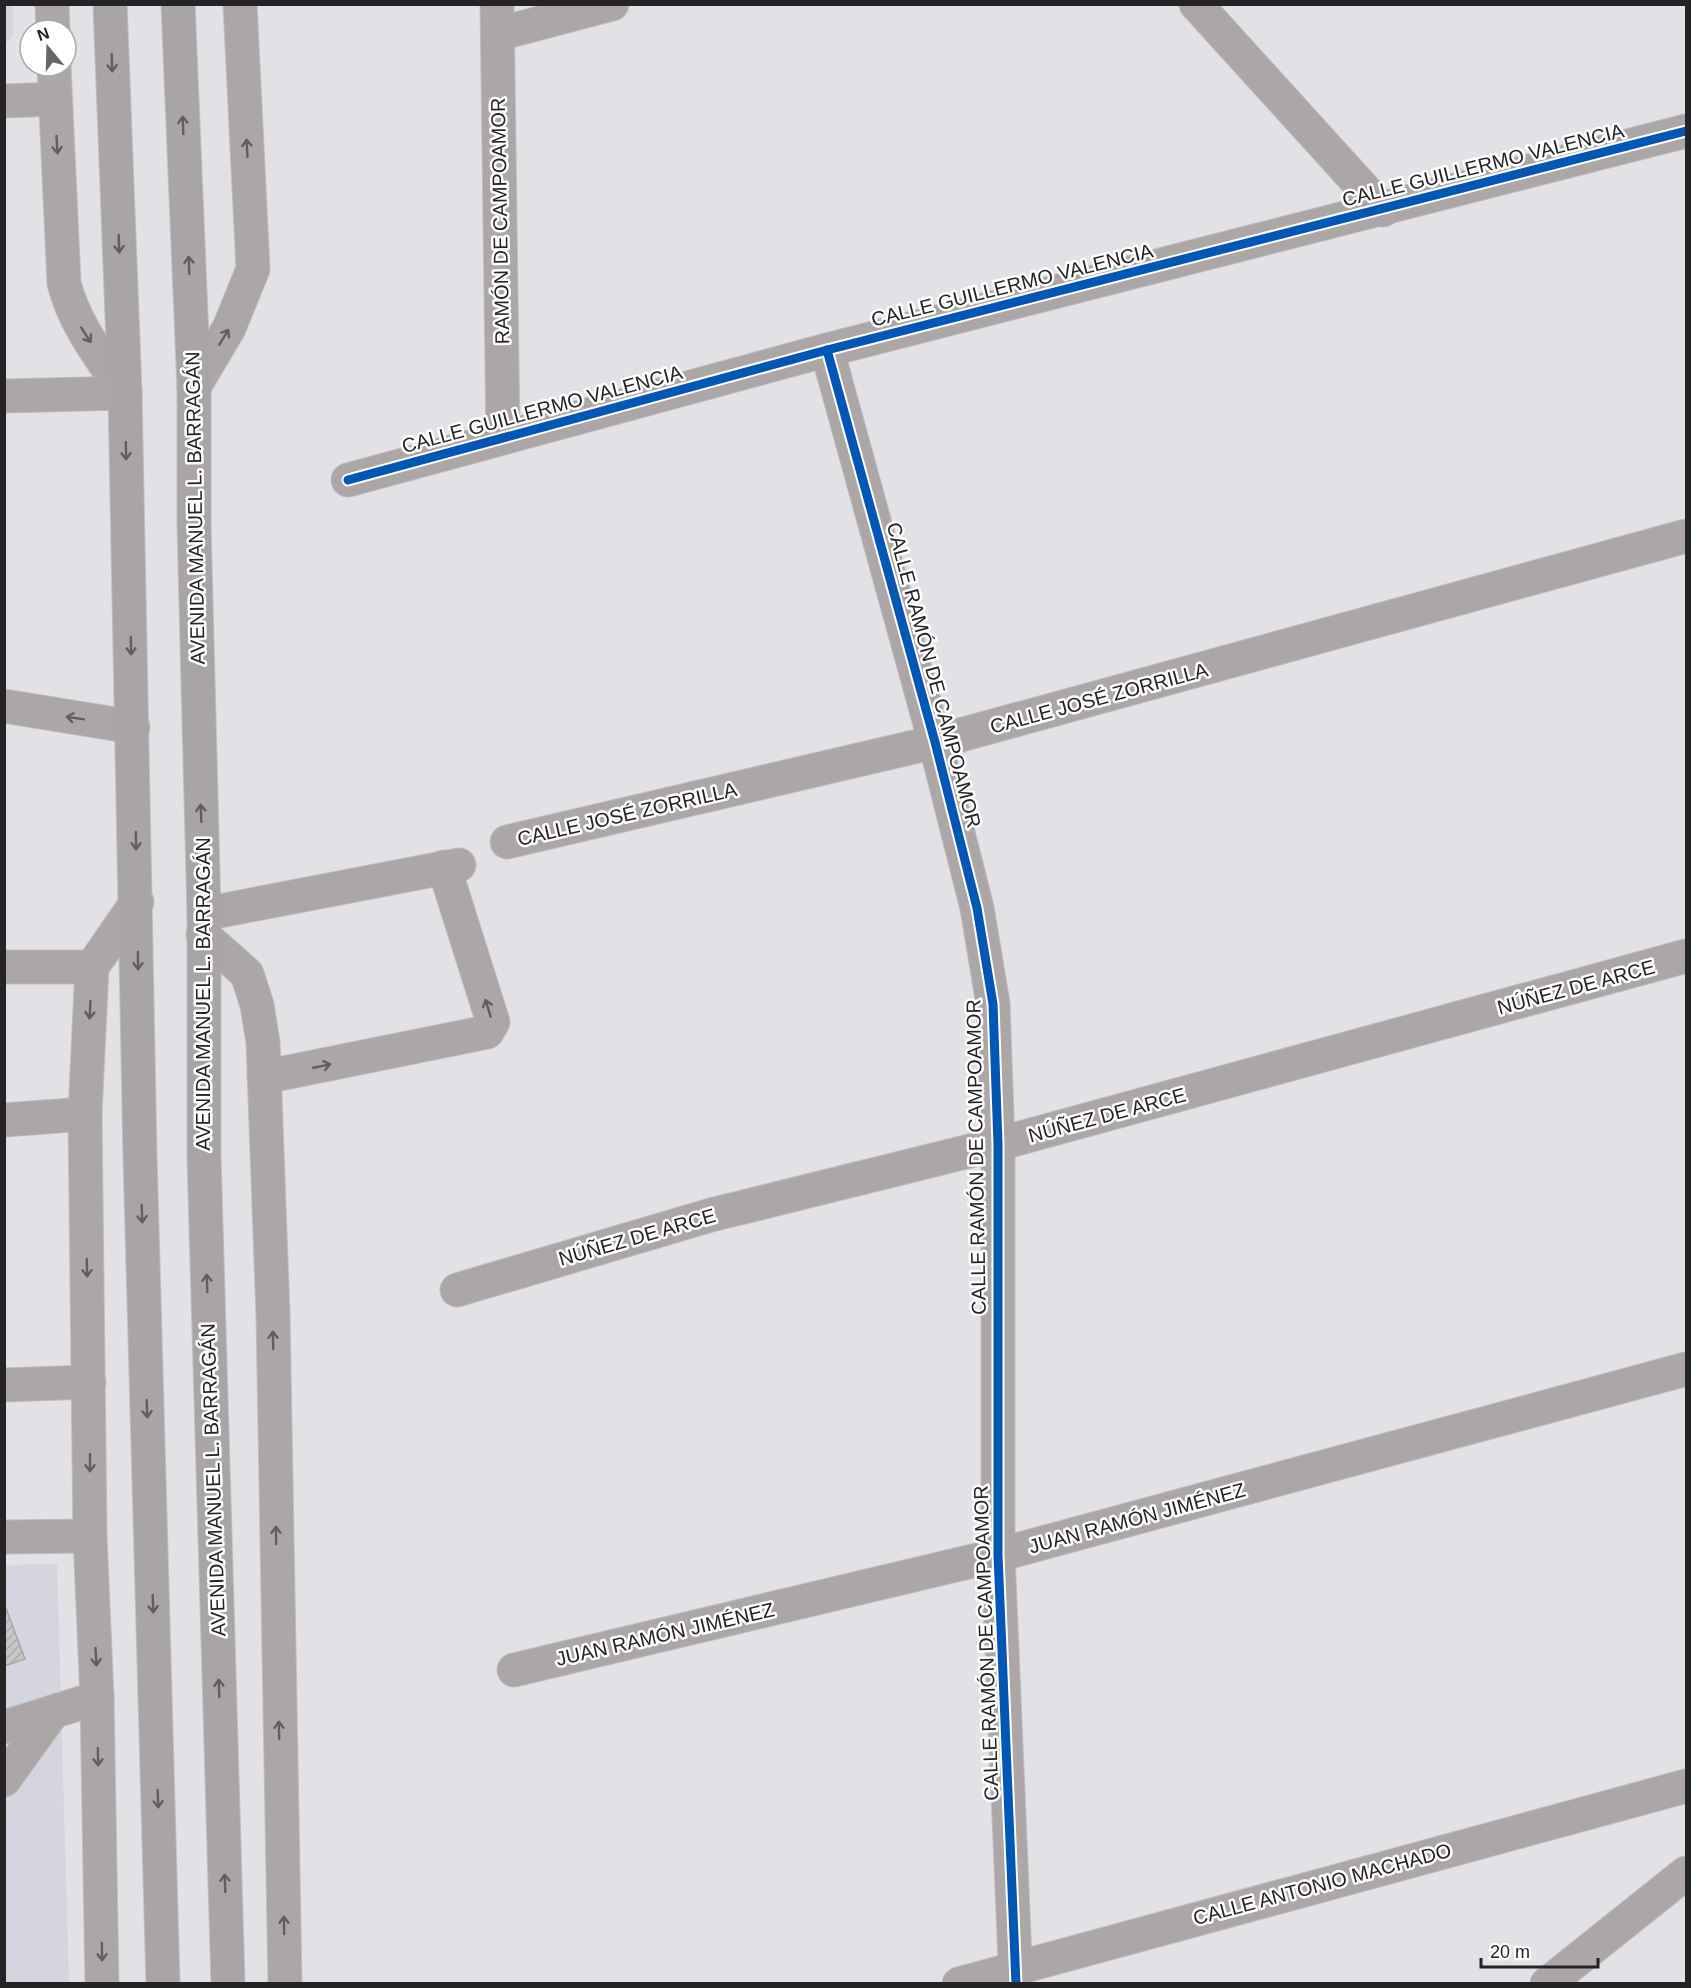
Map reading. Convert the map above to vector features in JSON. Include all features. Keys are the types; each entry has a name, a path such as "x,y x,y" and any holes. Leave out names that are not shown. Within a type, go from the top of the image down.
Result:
{"highway":[{"path":"110,4 133,727 140,1156 163,1983"},
{"name":"AVENIDA MANUEL L. BARRAGÁN","path":"178,4 194,387 194,525 204,924 204,1157 228,1983"}],"street":[{"path":"194,387 229,328 253,269 240,4"},
{"path":"497,19 612,4"},
{"path":"1196,4 1383,210"},
{"name":"RAMÓN DE CAMPOAMOR","path":"497,19 503,437"},
{"path":"54,78 64,283 69,305 82,329 124,393"},
{"path":"4,101 55,99"},
{"name":"CALLE GUILLERMO VALENCIA","path":"348,480 827,351 1686,132"},
{"name":"CALLE RAMÓN DE CAMPOAMOR","path":"827,351 935,742 977,908 993,1004 998,1144 998,1556 1016,1976"},
{"path":"4,396 124,393"},
{"name":"CALLE JOSÉ ZORRILLA","path":"507,842 935,742 1686,536"},
{"path":"4,706 133,727"},
{"path":"264,1077 487,1032 493,1022 452,866 204,924 247,974 257,1005 263,1042 264,1077 273,1315 285,1983"},
{"path":"102,1983 98,1698 90,1536 85,1114 92,967 137,902"},
{"name":"NÚÑEZ DE ARCE","path":"457,1290 711,1215 998,1144 1686,956"},
{"path":"4,967 92,967"},
{"path":"4,1120 85,1114"},
{"name":"JUAN RAMÓN JIMÉNEZ","path":"514,1670 998,1556 1686,1369"},
{"path":"4,1384 89,1382"},
{"path":"4,1537 90,1536"},
{"path":"4,1727 98,1698"},
{"path":"4,1780 53,1712"},
{"name":"CALLE ANTONIO MACHADO","path":"959,1983 1016,1976 1686,1786"},
{"path":"1547,1983 1686,1873"}],"shaded area":[{"path":"5,4 13,5 13,36 5,44"},
{"path":"57,1564 69,1983 5,1983 4,1565"}],"building":[{"path":"4,1603 25,1659 4,1666"}],"cycle path":[{"path":"348,480 827,350 1686,131"},
{"path":"827,350 935,742 977,908 993,1004 998,1144 998,1555 1016,1984"}]}
